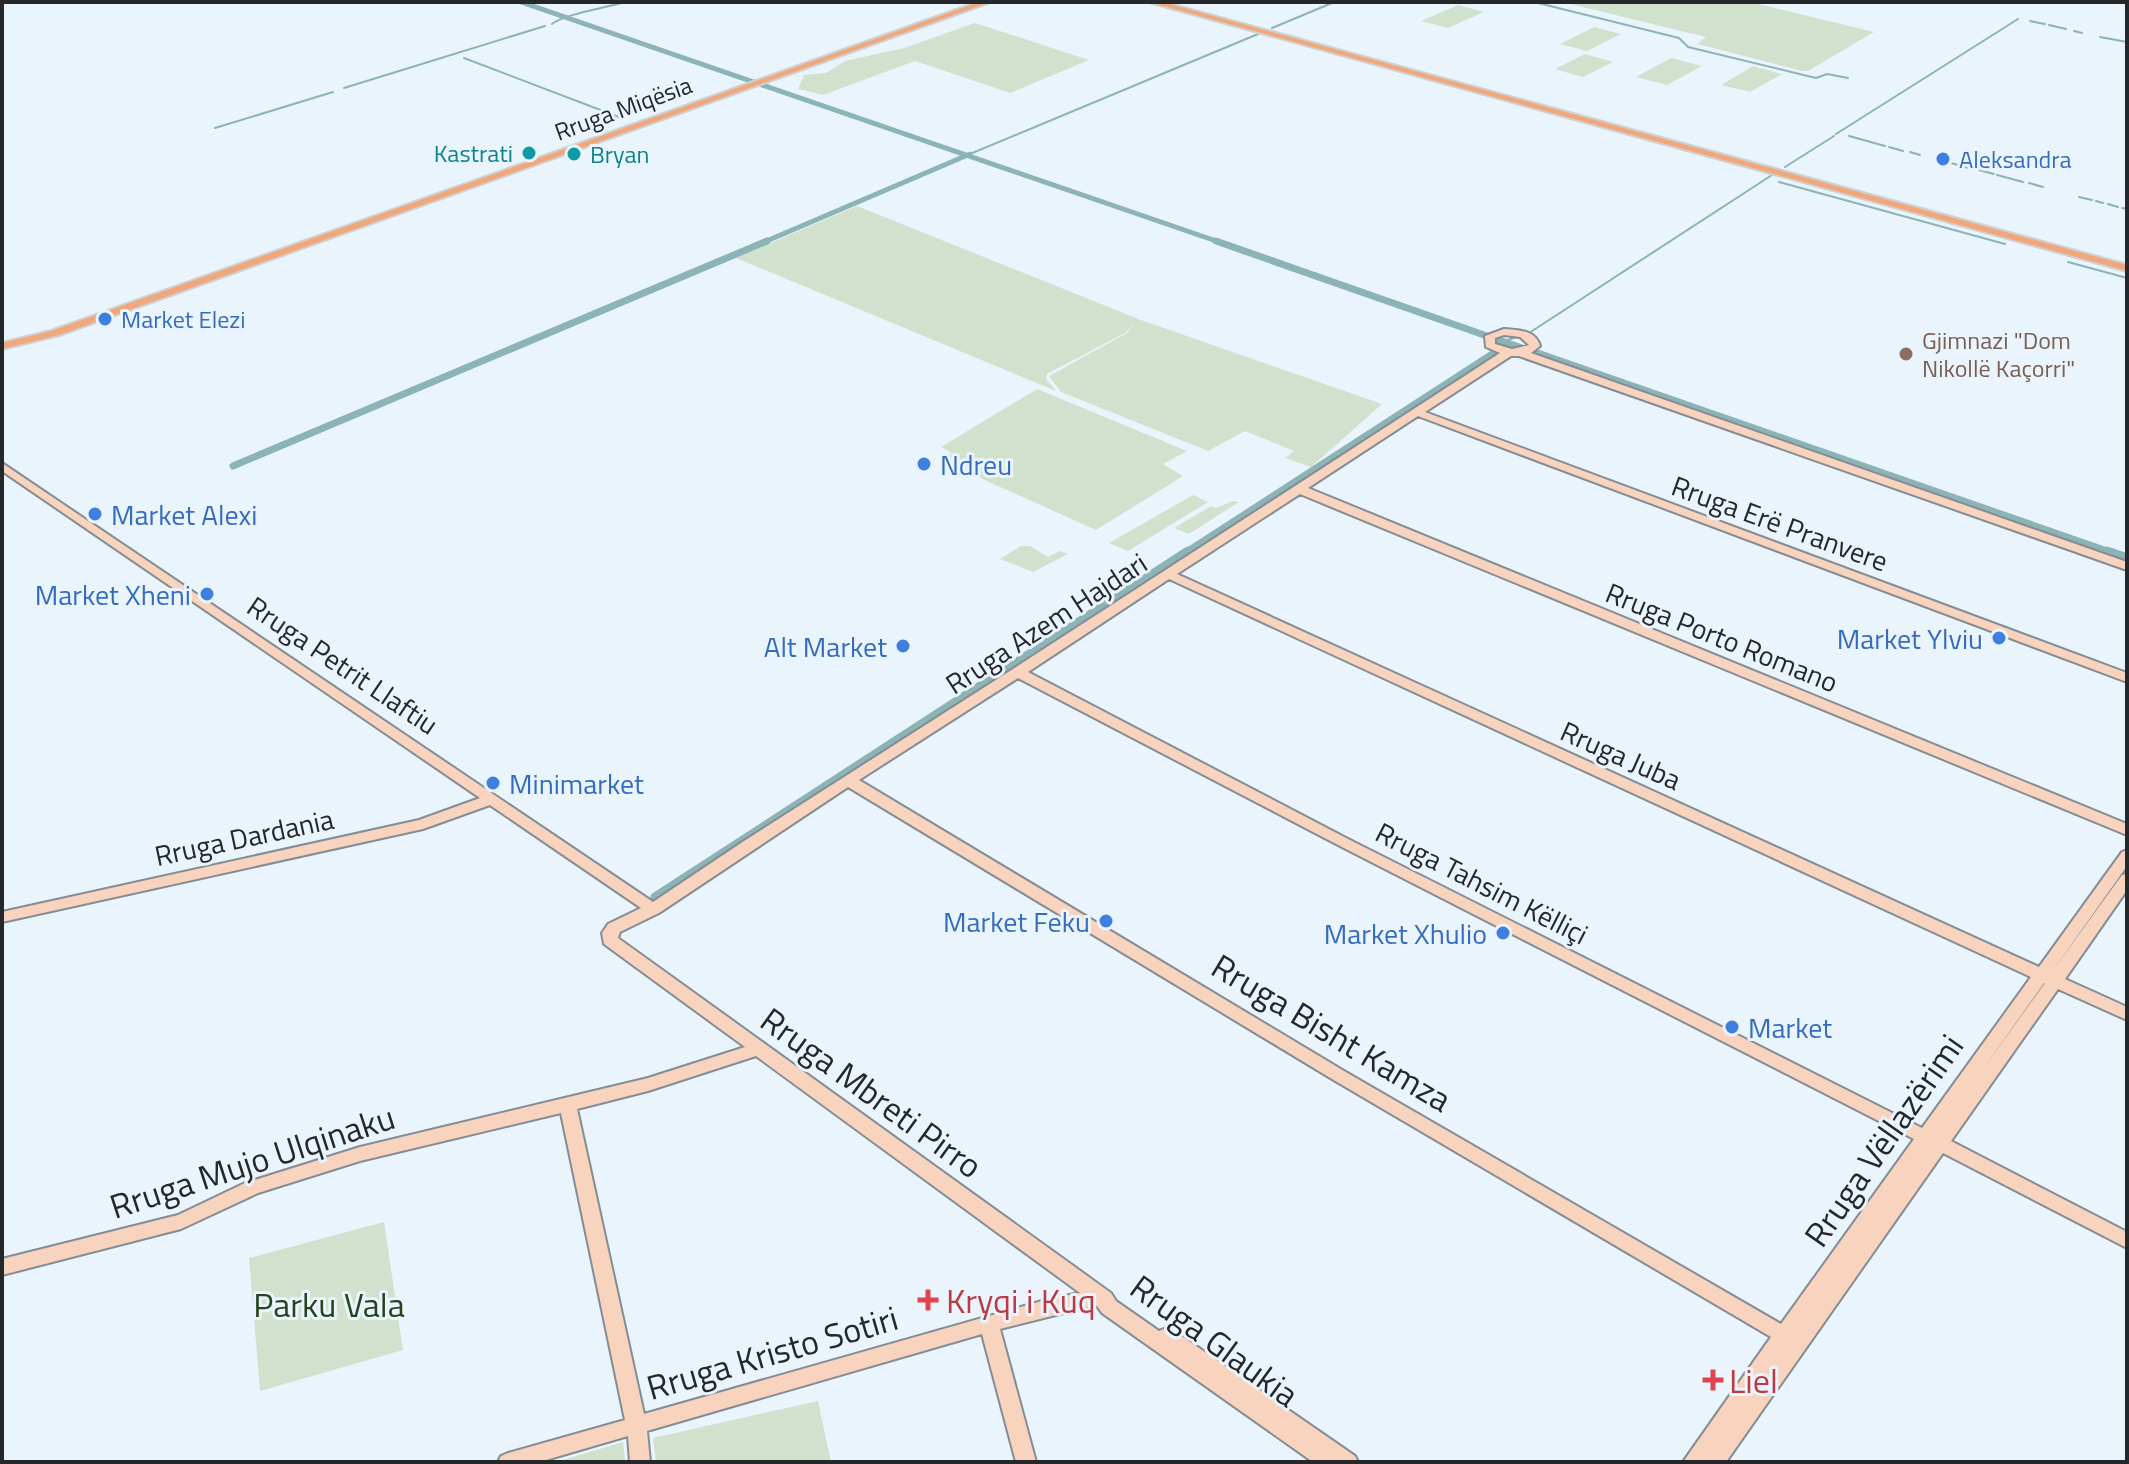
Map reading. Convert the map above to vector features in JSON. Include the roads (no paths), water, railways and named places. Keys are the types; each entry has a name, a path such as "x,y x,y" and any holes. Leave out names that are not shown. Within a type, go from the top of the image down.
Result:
{"main road":[{"name":"Rruga Miqësia","path":"2,345 55,333 978,2"},
{"name":"Rruga Miqësia","path":"752,81 986,2"},
{"path":"1153,2 2127,266"},
{"path":"1164,2 2127,266"}],"street":[{"name":"Rruga Azem Hajdari","path":"610,933 614,928 653,909 1416,412 1514,352 2127,566"},
{"name":"Rruga Erë Pranvere","path":"1416,412 2127,678"},
{"name":"Rruga Petrit Llaftiu","path":"2,466 653,909"},
{"name":"Rruga Porto Romano","path":"1299,489 2127,830"},
{"name":"Rruga Juba","path":"1168,574 2127,1014"},
{"name":"Rruga Tahsim Këlliçi","path":"1018,672 1343,842 2127,1241"},
{"name":"Rruga Bisht Kamza","path":"849,781 1338,1075 1784,1335"},
{"name":"Rruga Dardania","path":"2,917 423,824 493,799"},
{"name":"Rruga Vëllazërimi","path":"1714,1462 1932,1140 2047,978 2127,855"},
{"name":"Rruga Vëllazërimi","path":"2047,978 2127,879"},
{"name":"Rruga Mbreti Pirro","path":"610,933 610,940 616,945 1102,1298"},
{"name":"Rruga Mujo Ulqinaku","path":"2,1267 181,1222 237,1194 306,1170 568,1105 721,1063 760,1048"},
{"path":"568,1105 640,1462"},
{"name":"Rruga Vëllazërimi","path":"1693,1462 1784,1335 1932,1140"},
{"name":"Rruga Kristo Sotiri","path":"508,1462 989,1324 1079,1300 1102,1298"},
{"name":"Rruga Glaukia","path":"1102,1298 1109,1307 1329,1462"},
{"name":"Rruga Glaukia","path":"1102,1298 1116,1301 1348,1462"},
{"path":"989,1324 1026,1462"}],"waterway":[{"path":"521,2 967,155"},
{"path":"552,24 575,14 625,2"},
{"path":"1534,2 1679,38 1688,47 1816,78 1827,74 1848,78"},
{"path":"1272,28 1332,3"},
{"path":"1836,134 2018,19"},
{"path":"2030,21 2045,24"},
{"path":"2049,25 2066,29"},
{"path":"344,88 545,26"},
{"path":"2074,31 2082,33"},
{"path":"970,154 1258,34"},
{"path":"2100,37 2127,42"},
{"path":"464,58 624,119"},
{"path":"215,128 333,92"},
{"path":"1785,167 1834,136"},
{"path":"1849,136 1885,146"},
{"path":"1889,147 1903,151"},
{"path":"1910,152 1920,155"},
{"path":"762,243 967,155"},
{"path":"967,155 1222,243"},
{"path":"1951,163 1972,169"},
{"path":"1975,169 1994,174"},
{"path":"1529,333 1772,175"},
{"path":"1997,175 2023,182"},
{"path":"1779,182 2005,244"},
{"path":"2029,183 2043,187"},
{"path":"2079,197 2092,200"},
{"path":"2096,201 2103,203"},
{"path":"2108,204 2118,207"},
{"path":"2122,208 2127,209"},
{"path":"233,466 767,241"},
{"path":"1216,241 1487,336"},
{"path":"2068,262 2127,278"},
{"path":"1501,342 1520,336"},
{"path":"1493,338 1525,349"},
{"path":"1185,553 1497,351"},
{"path":"1532,351 2113,553"},
{"path":"655,897 1188,551"},
{"path":"2107,551 2127,558"}],"place":[{"name":"Kastrati","path":"529,153"},
{"name":"Bryan","path":"574,154"},
{"name":"Aleksandra","path":"1943,159"},
{"name":"Market Elezi","path":"105,319"},
{"name":"Gjimnazi \"Dom Nikollë Kaçorri\"","path":"1906,354"},
{"name":"Ndreu","path":"924,464"},
{"name":"Market Alexi","path":"95,514"},
{"name":"Market Xheni","path":"207,594"},
{"name":"Market Ylviu","path":"1999,638"},
{"name":"Alt Market","path":"903,646"},
{"name":"Minimarket","path":"493,783"},
{"name":"Market Feku","path":"1106,921"},
{"name":"Market Xhulio","path":"1503,933"},
{"name":"Market","path":"1732,1027"},
{"name":"Kryqi i Kuq","path":"928,1300"},
{"name":"Liel","path":"1713,1380"}],"park label":[{"name":"Parku Vala","path":"329,1304"}]}
